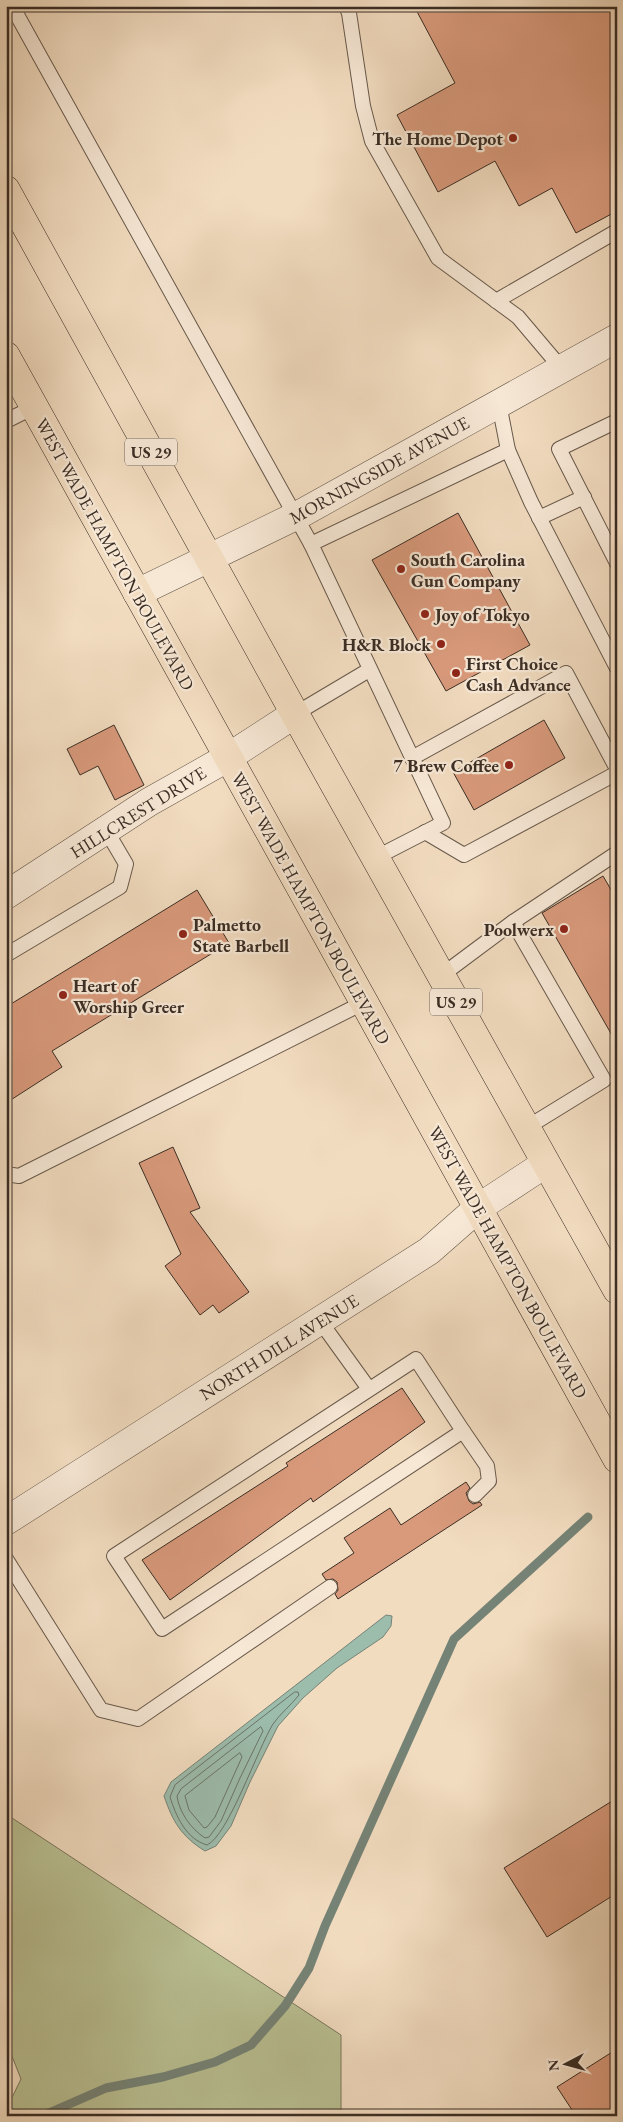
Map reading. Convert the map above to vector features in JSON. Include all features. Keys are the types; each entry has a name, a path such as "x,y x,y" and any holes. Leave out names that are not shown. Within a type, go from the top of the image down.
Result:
{"main road":[{"name":"US 29","path":"6,190 295,714 617,1290"},
{"name":"WEST WADE HAMPTON BOULEVARD","path":"6,356 617,1459"}],"street":[{"name":"MORNINGSIDE AVENUE","path":"137,593 296,516 617,338"},
{"name":"HILLCREST DRIVE","path":"6,895 148,802 227,758 295,714"},
{"name":"NORTH DILL AVENUE","path":"6,1521 429,1251 478,1208 546,1164"}],"lane":[{"path":"12,6 296,516 443,823 375,858"},
{"path":"346,6 349,13 363,106 372,141 438,258 518,317 562,369"},
{"path":"496,302 617,231"},
{"path":"499,404 508,450 539,518 617,668"},
{"path":"6,421 34,407"},
{"path":"617,421 559,449 617,563"},
{"path":"310,544 508,450"},
{"path":"539,518 584,497"},
{"path":"295,714 369,670"},
{"path":"412,758 566,673 617,768"},
{"path":"425,832 464,854 617,773"},
{"path":"6,955 120,887 126,864 106,830"},
{"path":"442,975 513,922 617,853"},
{"path":"513,922 604,1080 526,1128"},
{"path":"6,1174 19,1176 363,1003"},
{"path":"320,1321 369,1389"},
{"path":"463,1431 162,1629 114,1556 416,1359 487,1466 489,1481 475,1495"},
{"path":"6,1559 101,1710 138,1719 330,1586"}],"shaded area":[{"path":"6,1814 341,2035 341,2116 6,2116 6,2110 21,2079 6,2041"}],"water":[{"path":"386,1615 392,1616 391,1626 383,1637 337,1668 303,1698 278,1726 250,1782 231,1826 216,1846 205,1851 190,1840 179,1828 164,1796 171,1782"}],"building":[{"name":"The Home Depot","path":"414,6 617,6 617,211 576,233 552,188 519,206 495,161 438,192 397,115 455,83"},
{"path":"458,513 530,645 446,691 372,560"},
{"name":"7 Brew Coffee","path":"544,720 565,758 474,810 453,772"},
{"path":"114,725 144,785 115,800 98,766 80,775 67,749"},
{"path":"603,876 617,900 617,1044 542,913"},
{"path":"197,890 229,943 52,1051 62,1067 6,1103 6,1007"},
{"path":"173,1147 200,1208 190,1212 249,1292 219,1313 213,1305 200,1315 165,1266 181,1254 139,1163"},
{"path":"402,1388 425,1422 313,1502 311,1498 170,1600 142,1560 288,1466 286,1463"},
{"path":"466,1482 470,1488 466,1493 469,1501 473,1504 480,1502 482,1505 338,1599 335,1594 338,1590 337,1582 333,1579 326,1580 322,1574 354,1553 344,1538 390,1508 401,1525"},
{"path":"617,1798 617,1893 547,1937 504,1868"},
{"path":"617,2049 617,2116 576,2116 557,2087"}],"waterway":[{"path":"42,2116 106,2088 163,2077 215,2062 251,2045 285,2006 309,1968 325,1926 454,1639 588,1517"}],"place":[{"name":"The Home Depot","path":"513,138"},
{"name":"South Carolina Gun Company","path":"401,569"},
{"name":"Joy of Tokyo","path":"425,614"},
{"name":"H&R Block","path":"441,644"},
{"name":"First Choice Cash Advance","path":"456,673"},
{"name":"7 Brew Coffee","path":"509,765"},
{"name":"Poolwerx","path":"564,929"},
{"name":"Palmetto State Barbell","path":"183,934"},
{"name":"Heart of Worship Greer","path":"63,995"}]}
